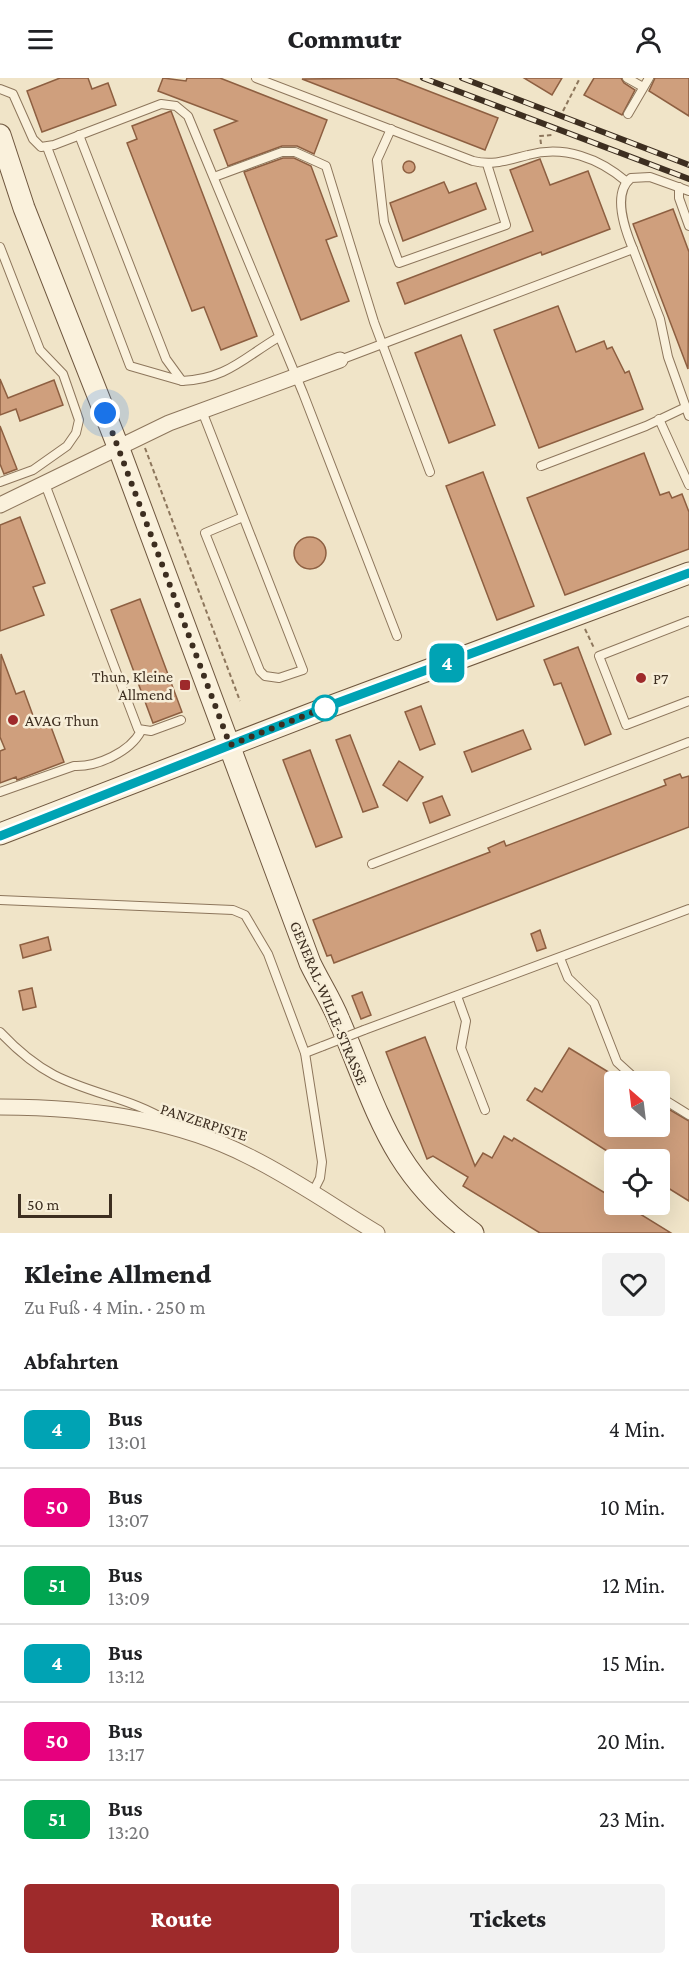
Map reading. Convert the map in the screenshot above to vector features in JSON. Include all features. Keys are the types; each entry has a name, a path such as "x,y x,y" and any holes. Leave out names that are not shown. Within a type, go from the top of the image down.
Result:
{"main road":[{"name":"GENERAL-WILLE-STRASSE","path":"0,135 24,208 119,449 310,963 339,1019 386,1136 421,1187 441,1208 473,1233"},
{"path":"1,834 230,745 689,573"}],"street":[{"path":"0,505 142,436 202,410 340,360"},
{"name":"PANZERPISTE","path":"0,1107 99,1114 183,1131 247,1155 377,1233"}],"lane":[{"path":"256,78 473,161 487,164 500,163 541,152 564,153 600,161 627,182"},
{"path":"627,78 643,87"},
{"path":"628,114 649,78"},
{"path":"0,89 14,94 33,139 41,147 80,135 154,105 176,106 183,110 193,125 397,636"},
{"path":"391,129 376,160 384,222 399,263 506,225 487,164"},
{"path":"80,135 166,359 182,381"},
{"path":"47,147 130,366 182,381 202,380 243,364 255,351 279,337"},
{"path":"214,177 282,152 295,152 326,166 382,344 430,472"},
{"path":"541,466 659,419 687,411 668,357 660,319 623,218 624,187 627,182 642,176 689,191"},
{"path":"679,187 679,198 689,226"},
{"path":"0,247 40,350 63,374 79,420 76,433 66,446 37,468 0,483"},
{"path":"340,360 633,249"},
{"path":"202,410 303,670 279,678 265,676 260,671 206,533 243,517"},
{"path":"659,419 689,486"},
{"path":"45,484 141,731"},
{"path":"689,621 599,656 626,725 689,701"},
{"path":"141,731 152,732 181,720"},
{"path":"0,792 74,766 85,766 128,748 141,731"},
{"path":"372,864 689,742"},
{"path":"0,900 240,911 250,921 267,954 305,1053 322,1162 320,1178 312,1194"},
{"path":"305,1053 689,909"},
{"path":"560,958 568,978 594,1003 617,1062 627,1071"},
{"path":"457,996 466,1021 461,1048 485,1110"},
{"path":"0,1032 17,1050 56,1076 152,1111 183,1131"},
{"path":"670,1103 689,1114"}],"path":[{"path":"563,111 580,78"},
{"path":"541,152 540,136 552,135"},
{"path":"142,436 240,701"},
{"path":"580,615 591,645 599,656"}],"building":[{"path":"60,78 88,78 92,89 108,83 116,105 42,132 27,91"},
{"path":"163,78 186,81 187,78 220,78 327,120 314,154 297,146 282,146 228,166 214,130 237,121 158,91"},
{"path":"395,78 498,118 485,150 302,79"},
{"path":"524,78 562,78 552,95"},
{"path":"594,78 621,78 624,83 635,90 622,115 584,95"},
{"path":"655,78 689,78 689,116 649,91"},
{"path":"171,111 257,336 221,350 204,307 192,311 127,143 137,139 132,126"},
{"path":"283,158 294,158 311,166 337,236 326,240 349,301 301,320 244,172"},
{"path":"540,159 550,185 588,171 610,229 542,255 541,252 405,304 397,283 533,231 510,170"},
{"path":"411,161 414,162 414,172 407,173 404,172 403,165 404,162"},
{"path":"444,182 449,193 476,183 486,209 403,241 390,203"},
{"path":"673,209 689,252 688,369 633,224"},
{"path":"558,306 576,352 604,341 607,349 612,347 625,373 629,371 643,409 539,448 494,330"},
{"path":"461,335 495,425 449,443 415,353"},
{"path":"0,379 8,398 54,380 63,405 20,421 16,409 0,415"},
{"path":"0,426 17,469 4,474 0,464"},
{"path":"644,453 660,495 669,492 672,498 682,494 689,512 689,549 565,595 527,498"},
{"path":"483,472 534,606 497,620 446,486"},
{"path":"20,517 45,583 33,587 44,615 0,631 0,525"},
{"path":"310,537 321,542 326,553 321,564 310,569 299,564 294,553 299,542"},
{"path":"140,599 182,712 153,723 111,610"},
{"path":"578,647 611,734 585,745 561,683 554,685 544,660"},
{"name":"AVAG Thun","path":"1,654 16,694 24,691 35,721 47,716 64,762 17,780 16,777 0,783 0,751 5,749 0,737"},
{"path":"421,706 435,744 420,750 405,712"},
{"path":"523,730 531,749 472,772 464,752"},
{"path":"350,735 378,807 363,812 336,740"},
{"path":"310,750 342,837 316,847 283,760"},
{"path":"399,761 423,777 407,801 383,785"},
{"path":"680,774 682,778 689,776 689,827 334,963 331,955 327,956 313,920 490,852 488,848 504,841 506,846 666,785 664,780"},
{"path":"442,796 450,815 430,823 423,803"},
{"path":"540,930 546,948 537,951 531,934"},
{"path":"48,937 51,950 23,958 20,945"},
{"path":"32,988 36,1007 23,1010 19,991"},
{"path":"362,992 371,1015 361,1019 352,996"},
{"path":"425,1037 475,1166 483,1153 492,1158 504,1136 512,1141 514,1138 604,1192 604,1215 642,1215 671,1233 540,1233 463,1186 468,1177 433,1156 427,1159 386,1052"},
{"path":"569,1048 607,1071 604,1071 604,1137 670,1137 670,1110 689,1121 689,1201 670,1189 670,1149 604,1149 527,1100 535,1088 542,1092"}],"railway":[{"path":"423,78 689,179"},
{"path":"462,78 689,165"}],"bus line":[{"name":"4","path":"0,836 329,706 689,573"}],"place":[{"name":"P7","path":"641,678"},
{"name":"Thun, Kleine Allmend","path":"185,685"},
{"name":"AVAG Thun","path":"13,720"}],"route":[{"path":"105,413 230,745 329,706 325,708"}]}
